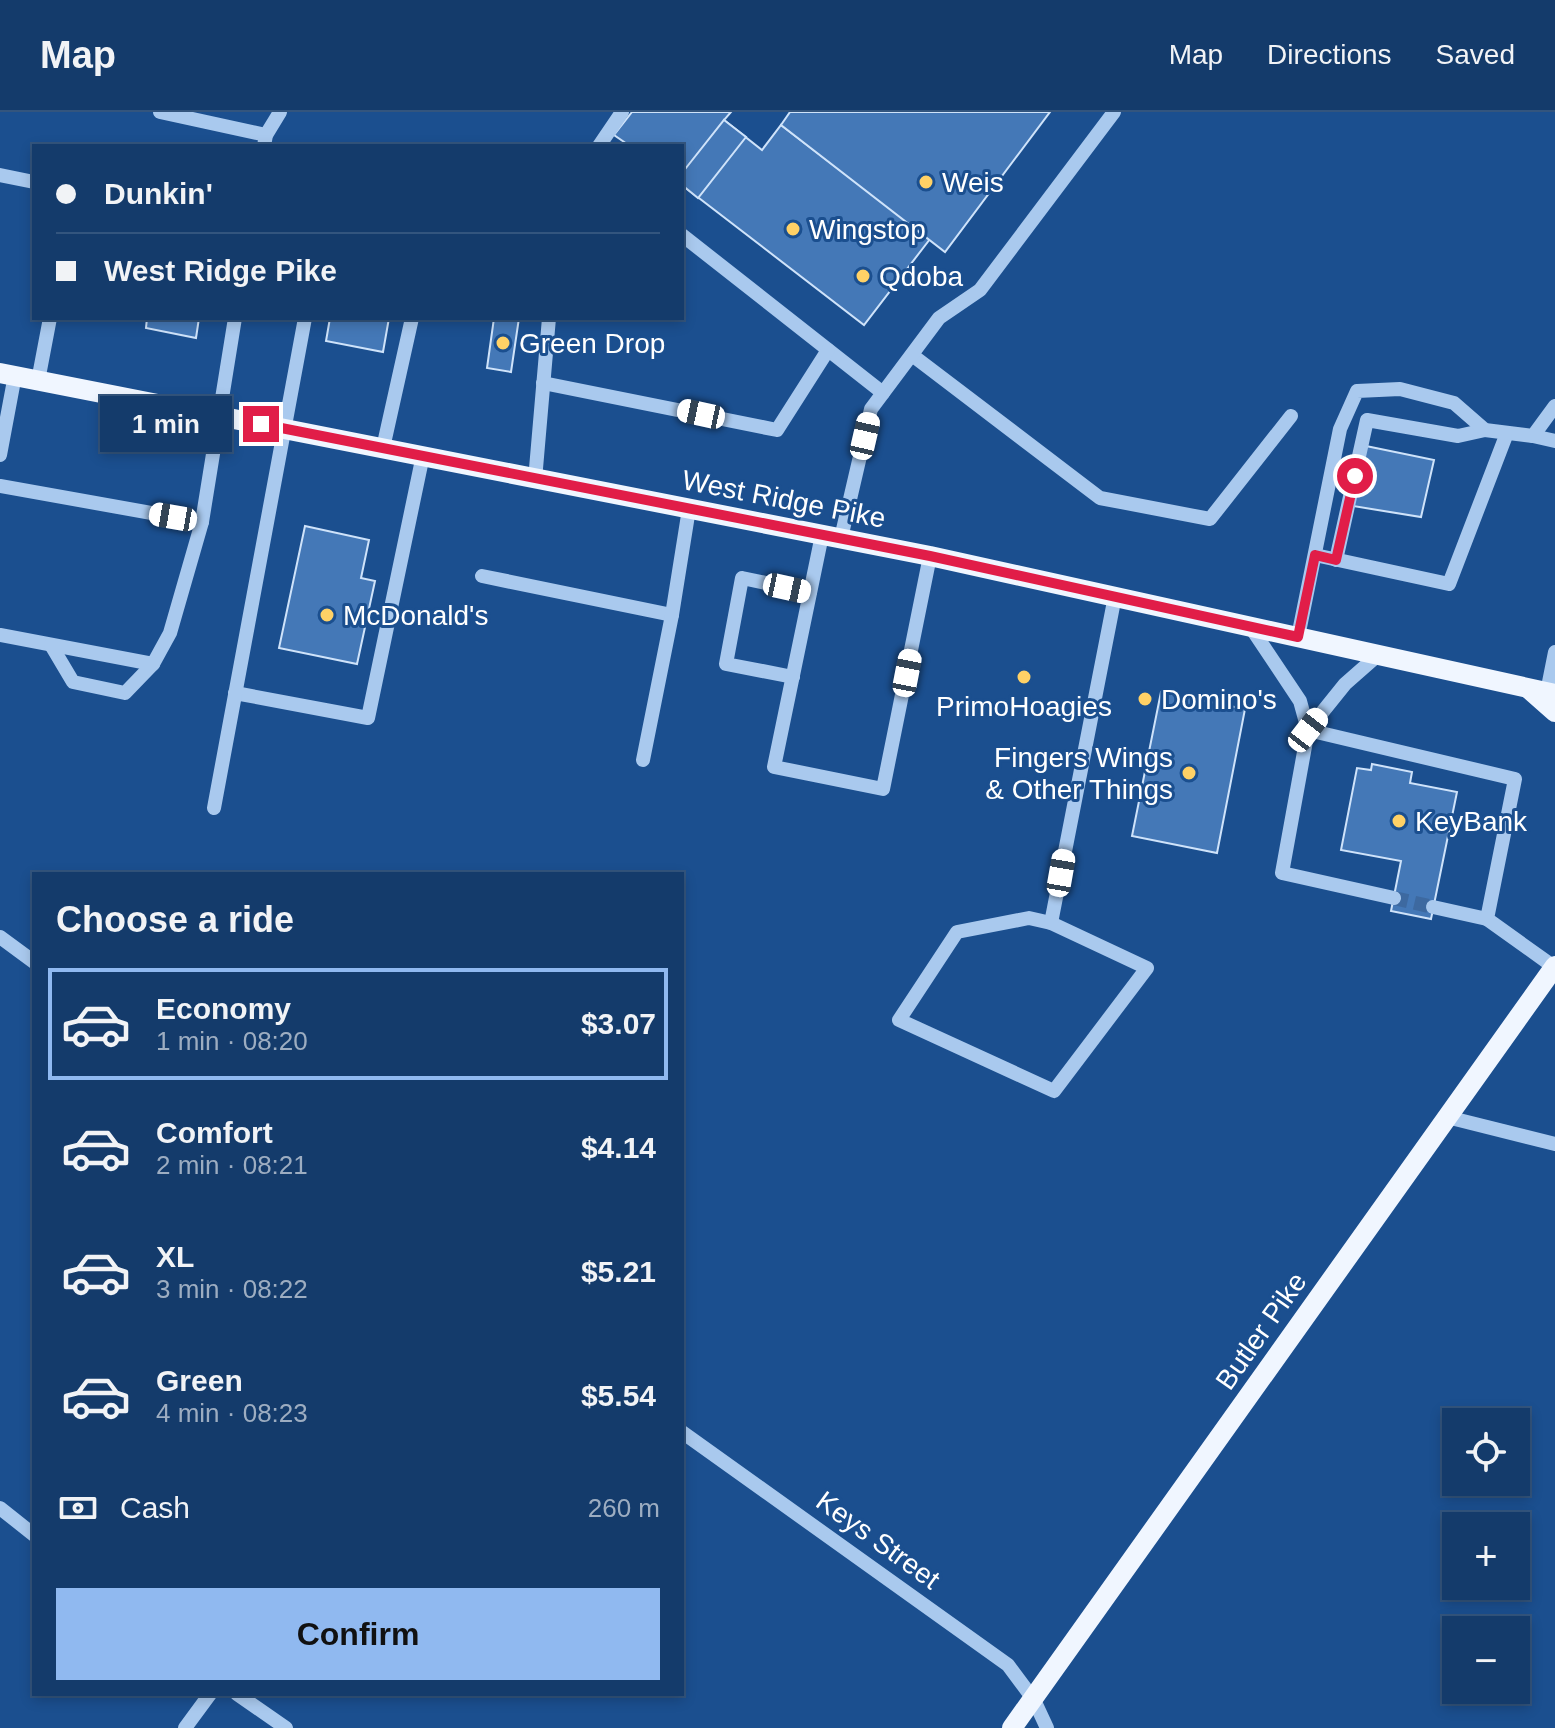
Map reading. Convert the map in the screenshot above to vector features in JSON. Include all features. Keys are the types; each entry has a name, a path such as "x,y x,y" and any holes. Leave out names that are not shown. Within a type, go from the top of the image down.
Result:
{"main road":[{"name":"West Ridge Pike","path":"8,374 930,556 1551,693"},
{"path":"1526,687 1555,712"},
{"name":"Butler Pike","path":"1012,1728 1555,967"}],"street":[{"path":"160,112 265,140 280,112"},
{"path":"600,144 622,112"},
{"path":"930,556 883,789 774,767 810,592 831,537 871,409 939,318 980,290 1114,112"},
{"path":"0,175 32,182"},
{"path":"684,237 883,393"},
{"path":"38,381 50,320"},
{"path":"51,645 73,682 125,693 153,664 170,633 202,522 235,320"},
{"path":"214,808 305,320"},
{"path":"383,448 412,320"},
{"path":"535,480 549,320"},
{"path":"543,383 777,430 828,350"},
{"path":"912,355 1100,498 1210,519 1291,416"},
{"path":"0,455 8,374"},
{"path":"1298,637 1340,429 1357,391 1400,389 1454,403 1485,430"},
{"path":"1533,436 1555,406"},
{"path":"1336,560 1367,420 1458,436 1485,430 1555,441"},
{"path":"1315,555 1449,584 1507,433"},
{"path":"235,693 368,718 423,455"},
{"path":"0,486 202,522"},
{"path":"643,760 689,509"},
{"path":"482,576 672,615"},
{"path":"793,677 726,664 742,578 810,592"},
{"path":"1051,923 1115,596"},
{"path":"1250,626 1300,701 1308,730 1282,873 1394,898"},
{"path":"0,635 153,664"},
{"path":"1551,693 1555,652"},
{"path":"1308,730 1345,684 1378,655"},
{"path":"1308,730 1515,779 1487,919"},
{"path":"1433,907 1487,919 1555,967"},
{"path":"1029,918 1051,923 1147,968 1054,1091 899,1020 957,932 1029,918"},
{"path":"0,937 32,961"},
{"path":"1447,1117 1555,1144"},
{"name":"Keys Street","path":"684,1433 1008,1665 1034,1700 1047,1728"},
{"path":"0,1508 32,1533"},
{"path":"185,1728 209,1696"},
{"path":"240,1696 286,1728"}],"building":[{"path":"632,112 731,112 724,120 762,150 781,125 930,239 864,325 684,187 684,144 627,144 614,135"},
{"name":"Weis","path":"790,112 1050,112 945,252 781,125"},
{"path":"724,120 746,137 698,198 684,187 684,170"},
{"path":"147,320 199,320 196,338 146,328"},
{"path":"330,320 389,320 383,352 326,341"},
{"name":"Green Drop","path":"494,320 519,320 511,372 487,368"},
{"path":"1366,446 1434,460 1421,517 1353,506"},
{"name":"McDonald's","path":"305,526 369,540 361,578 375,581 357,664 279,648"},
{"name":"Fingers Wings & Other Things","path":"1161,692 1245,709 1217,853 1132,836"},
{"name":"KeyBank","path":"1372,764 1412,772 1410,783 1457,792 1431,919 1391,911 1401,861 1341,850 1357,768 1371,770"}],"tunnel":[{"path":"1394,898 1433,907"}],"place":[{"name":"Weis","path":"926,182"},
{"name":"Wingstop","path":"793,229"},
{"name":"Qdoba","path":"863,276"},
{"name":"Green Drop","path":"503,343"},
{"name":"McDonald's","path":"327,615"},
{"name":"PrimoHoagies","path":"1024,677"},
{"name":"Domino's","path":"1145,699"},
{"name":"Fingers Wings & Other Things","path":"1189,773"},
{"name":"KeyBank","path":"1399,821"}],"route":[{"path":"261,424 930,556 1298,637 1315,555 1336,560 1355,476"}]}
